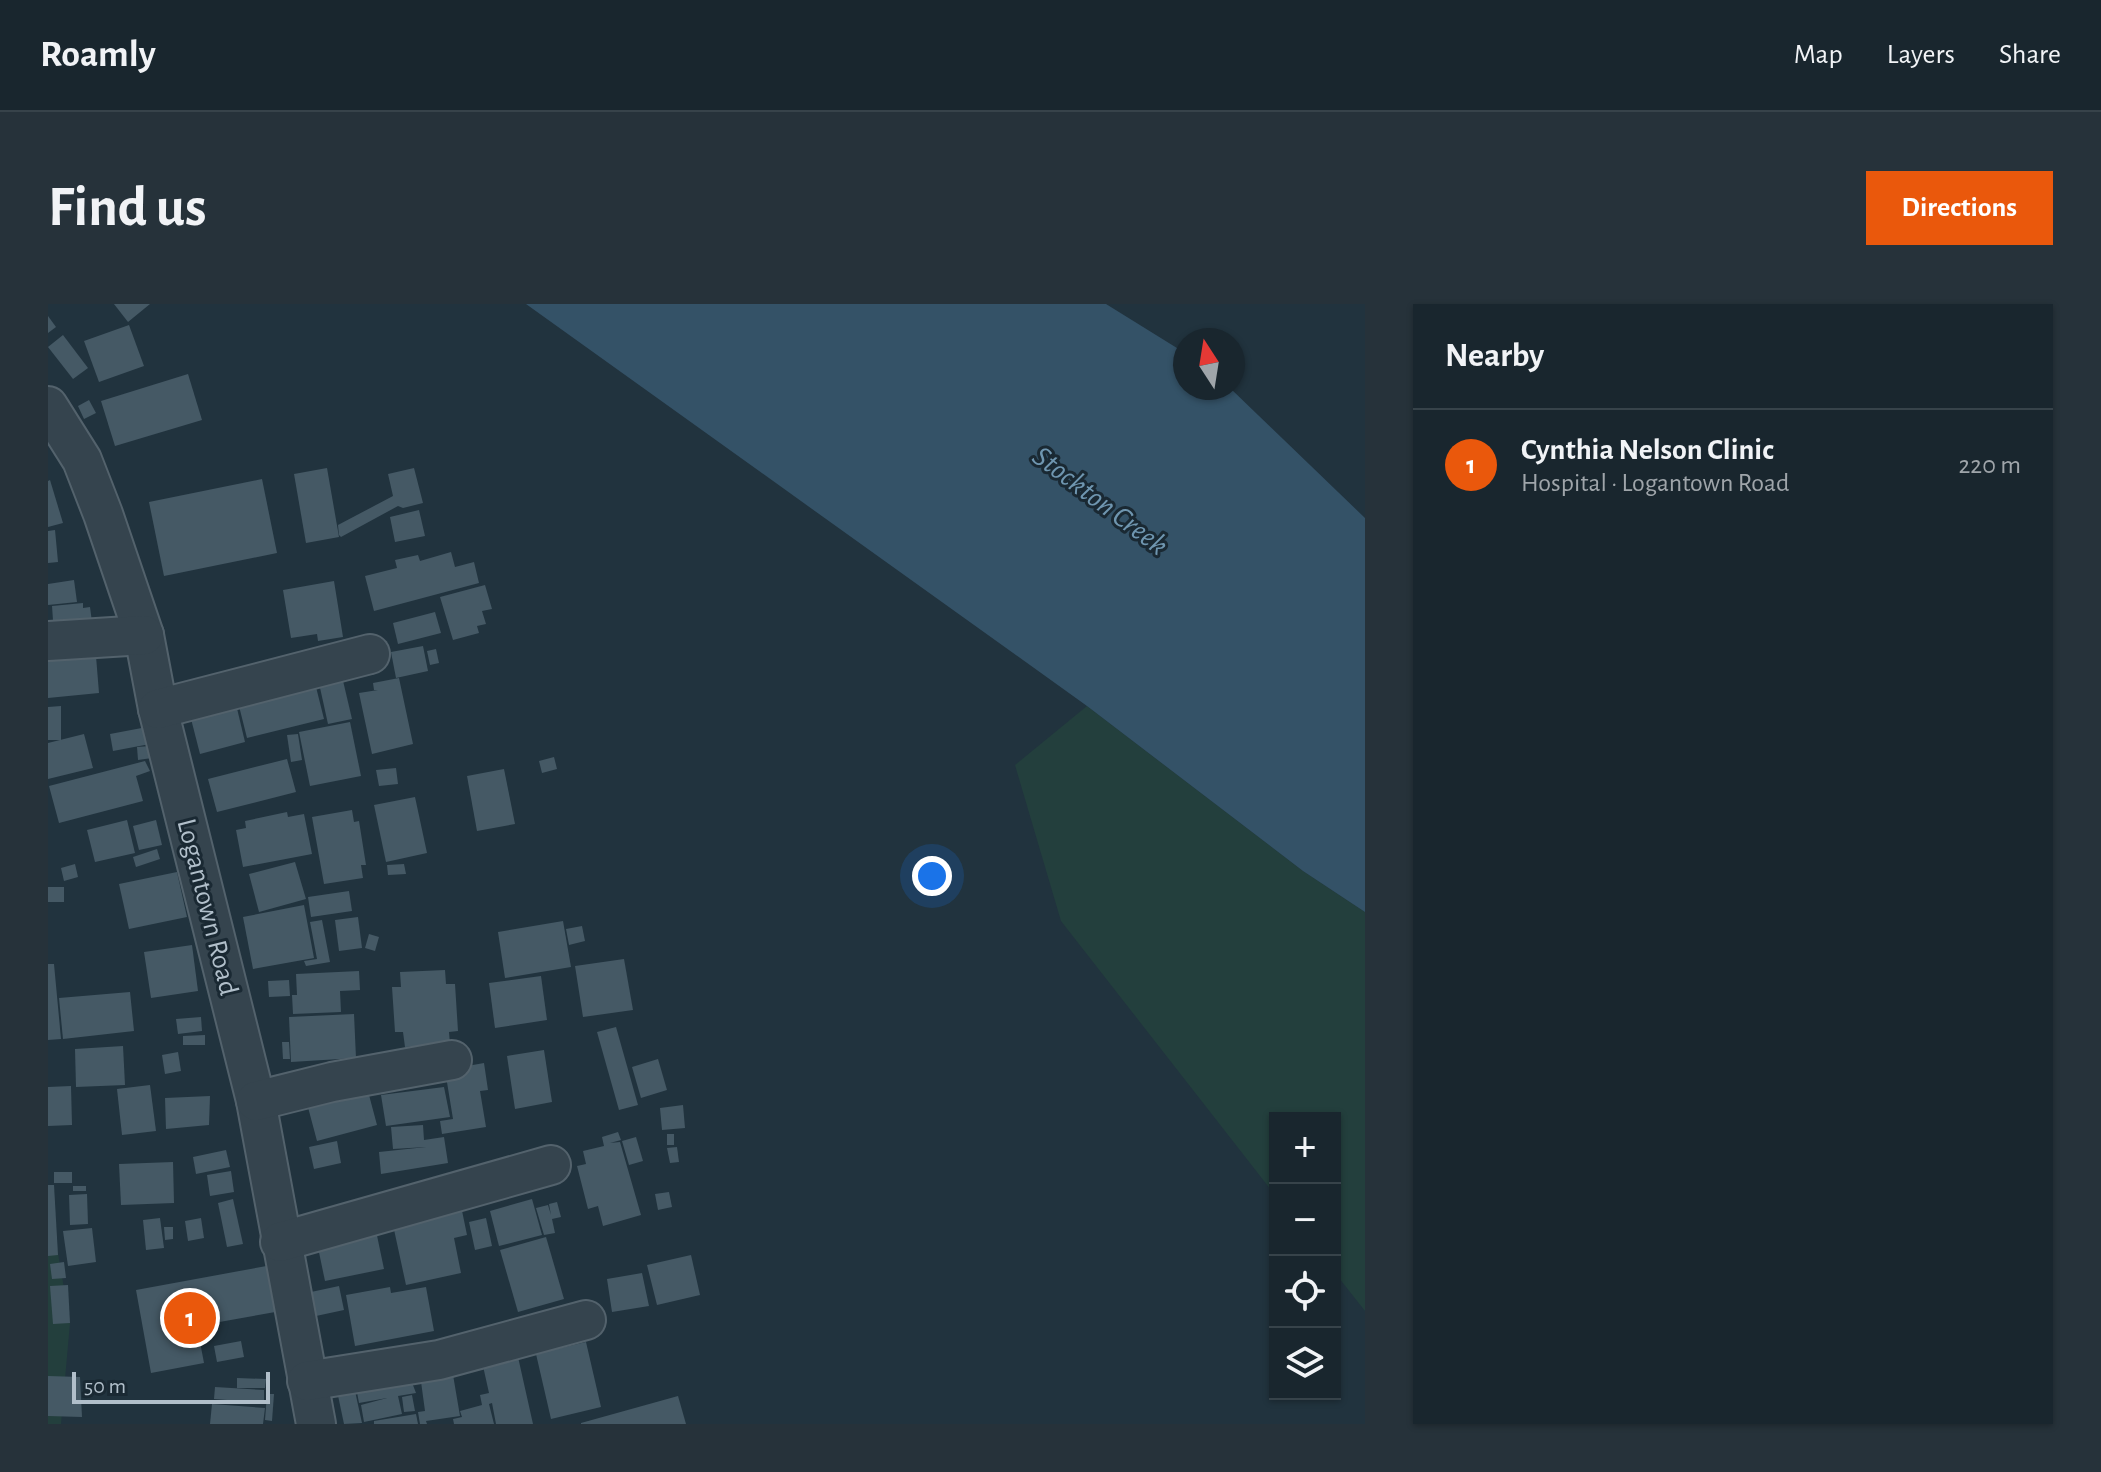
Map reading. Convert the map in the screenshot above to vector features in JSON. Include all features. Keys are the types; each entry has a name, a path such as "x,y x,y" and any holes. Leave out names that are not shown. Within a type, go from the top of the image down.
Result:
{"street":[{"name":"Logantown Road","path":"48,406 82,460 144,635 158,709 256,1101 316,1424"},
{"path":"48,641 144,635"},
{"path":"158,709 370,654"},
{"path":"256,1101 332,1082 452,1060"},
{"path":"280,1242 551,1165"},
{"path":"307,1381 439,1360 586,1320"}],"green space":[{"path":"1087,706 1303,871 1365,912 1365,1311 1341,1281 1341,1112 1269,1112 1269,1187 1061,921 1015,765"},
{"path":"48,1195 70,1323 61,1424 48,1424"}],"water":[{"name":"Stockton Creek","path":"526,304 1106,304 1173,346 1173,400 1242,400 1365,518 1365,912 1303,871 1087,706"}],"building":[{"path":"114,304 150,304 128,322"},
{"path":"48,316 56,327 48,333"},
{"path":"129,325 144,366 99,382 84,341"},
{"path":"63,335 88,368 73,379 48,347"},
{"path":"188,374 202,420 115,446 101,401"},
{"path":"89,400 96,413 84,419 78,406"},
{"path":"327,468 339,537 306,543 294,474"},
{"path":"414,468 423,503 403,508 398,506 341,537 339,535 338,525 393,496 388,474"},
{"path":"262,479 277,553 164,576 149,502"},
{"path":"48,481 63,523 48,527"},
{"path":"419,510 425,536 395,542 390,517"},
{"path":"55,530 58,562 48,563 48,531"},
{"path":"451,552 455,567 474,562 479,583 374,611 365,576 397,568 395,560 418,555 420,561"},
{"path":"74,580 77,602 48,605 48,584"},
{"path":"334,581 343,637 318,641 317,634 291,638 283,590"},
{"path":"485,585 492,609 482,611 486,624 477,626 479,633 453,640 440,597"},
{"path":"83,603 83,608 90,607 92,622 54,635 52,606"},
{"path":"435,612 441,633 398,644 393,623"},
{"path":"423,646 428,671 396,678 391,652"},
{"path":"436,649 439,663 430,665 427,651"},
{"path":"96,656 99,693 48,698 48,660"},
{"path":"340,668 352,719 328,724 317,674"},
{"path":"313,675 324,719 247,738 236,694"},
{"path":"399,678 413,744 372,754 359,693 378,690 374,690 373,683"},
{"path":"235,700 245,742 200,754 189,711"},
{"path":"61,706 61,740 48,740 48,707"},
{"path":"350,722 361,776 310,786 299,732"},
{"path":"147,727 150,744 113,751 110,734"},
{"path":"84,734 93,768 48,779 48,743"},
{"path":"298,734 302,760 291,762 287,735"},
{"path":"151,746 152,758 138,760 137,747"},
{"path":"554,757 557,769 542,773 539,761"},
{"path":"287,759 296,792 217,812 208,779"},
{"path":"145,761 150,771 136,776 143,801 59,823 49,786"},
{"path":"396,768 398,784 379,786 376,770"},
{"path":"504,769 515,824 477,831 467,776"},
{"path":"415,797 427,853 386,862 374,805"},
{"path":"352,810 354,822 359,821 366,865 361,865 363,878 324,884 312,817"},
{"path":"287,812 288,817 304,814 312,854 243,867 236,830 246,828 245,821"},
{"path":"127,820 135,853 95,862 87,830"},
{"path":"156,820 162,845 139,850 133,826"},
{"path":"157,849 160,859 136,867 133,857"},
{"path":"295,862 306,899 259,912 249,874"},
{"path":"75,864 78,877 64,881 61,868"},
{"path":"404,864 406,874 388,875 387,865"},
{"path":"177,872 187,917 129,929 119,884"},
{"path":"48,887 64,887 64,902 48,902"},
{"path":"349,891 352,911 311,917 308,897"},
{"path":"304,905 314,958 253,969 243,917"},
{"path":"358,917 362,948 339,951 335,920"},
{"path":"322,920 330,962 306,966 304,961 317,959 310,922"},
{"path":"563,921 571,967 505,978 498,932"},
{"path":"582,926 585,941 569,945 566,929"},
{"path":"369,934 379,937 375,951 365,948"},
{"path":"192,945 198,991 151,998 144,952"},
{"path":"624,959 633,1010 583,1017 575,966"},
{"path":"48,964 54,964 61,1039 48,1040"},
{"path":"445,970 446,984 455,984 458,1031 449,1032 450,1044 405,1047 403,1032 395,1032 392,987 401,987 400,972"},
{"path":"359,971 360,990 340,991 341,1012 293,1014 292,995 297,995 296,974"},
{"path":"541,976 547,1020 495,1028 489,983"},
{"path":"289,980 290,996 269,997 268,981"},
{"path":"130,992 134,1031 63,1039 59,998"},
{"path":"354,1014 356,1058 291,1062 289,1017"},
{"path":"201,1017 202,1031 178,1034 176,1019"},
{"path":"616,1027 638,1105 619,1110 597,1032"},
{"path":"205,1035 205,1045 183,1045 183,1036"},
{"path":"282,1042 289,1042 290,1059 283,1059"},
{"path":"123,1046 125,1085 76,1087 75,1049"},
{"path":"544,1050 552,1102 515,1109 507,1056"},
{"path":"178,1052 181,1071 165,1074 162,1055"},
{"path":"658,1059 667,1090 641,1098 632,1067"},
{"path":"484,1063 488,1090 480,1091 486,1127 442,1134 440,1121 453,1119 445,1070"},
{"path":"365,1080 377,1125 317,1141 305,1096"},
{"path":"150,1085 156,1131 122,1135 117,1089"},
{"path":"71,1086 72,1125 48,1126 48,1087"},
{"path":"444,1087 450,1117 386,1126 381,1095"},
{"path":"210,1096 209,1125 166,1129 165,1098"},
{"path":"683,1105 685,1128 662,1130 660,1108"},
{"path":"423,1125 424,1140 444,1137 448,1163 381,1174 379,1152 426,1147 393,1149 391,1127"},
{"path":"618,1132 621,1140 610,1143 620,1142 641,1215 603,1226 598,1206 588,1209 577,1166 586,1164 583,1151 604,1146 602,1137"},
{"path":"667,1134 674,1134 674,1145 667,1145"},
{"path":"636,1137 643,1161 629,1165 622,1141"},
{"path":"337,1141 341,1163 314,1169 309,1147"},
{"path":"677,1147 679,1162 670,1163 667,1148"},
{"path":"226,1150 230,1167 196,1174 193,1157"},
{"path":"173,1162 174,1203 121,1205 119,1164"},
{"path":"231,1171 234,1192 210,1196 207,1175"},
{"path":"54,1172 72,1172 72,1183 54,1183"},
{"path":"48,1185 54,1185 58,1255 48,1256"},
{"path":"73,1186 86,1186 86,1191 73,1191"},
{"path":"669,1192 672,1207 658,1210 655,1194"},
{"path":"87,1194 88,1224 70,1225 69,1195"},
{"path":"459,1196 467,1235 454,1238 461,1273 406,1285 390,1211"},
{"path":"233,1199 243,1244 227,1247 218,1203"},
{"path":"532,1199 542,1235 499,1246 490,1211"},
{"path":"557,1202 561,1217 552,1219 555,1233 544,1235 536,1208 548,1205 551,1215 549,1204"},
{"path":"160,1218 164,1248 146,1250 143,1220"},
{"path":"201,1218 204,1238 188,1241 185,1221"},
{"path":"486,1218 492,1246 475,1250 469,1222"},
{"path":"375,1226 384,1269 325,1281 316,1238"},
{"path":"164,1227 173,1227 173,1239 165,1240"},
{"path":"92,1228 96,1262 68,1266 63,1231"},
{"path":"546,1237 564,1299 518,1312 500,1250"},
{"path":"691,1255 700,1295 657,1305 647,1265"},
{"path":"64,1262 66,1278 52,1279 50,1264"},
{"path":"272,1265 281,1311 197,1326 204,1363 151,1373 136,1290"},
{"path":"642,1273 649,1306 612,1312 607,1279"},
{"path":"68,1285 70,1323 53,1324 50,1286"},
{"path":"339,1286 344,1310 316,1316 311,1292"},
{"path":"390,1287 391,1293 426,1287 434,1331 355,1346 346,1295"},
{"path":"241,1341 244,1357 217,1362 214,1346"},
{"path":"586,1342 601,1407 551,1419 536,1354"},
{"path":"516,1348 533,1424 496,1424 492,1403 489,1404 494,1424 454,1424 453,1419 462,1417 460,1411 482,1405 480,1395 489,1393 481,1357"},
{"path":"451,1363 460,1416 420,1424 418,1412 425,1411 419,1367"},
{"path":"408,1372 416,1393 398,1396 402,1414 364,1422 361,1405 387,1398 359,1403 355,1381"},
{"path":"48,1376 80,1377 82,1417 48,1416"},
{"path":"237,1378 266,1379 265,1388 237,1388"},
{"path":"353,1382 362,1423 344,1424 336,1386"},
{"path":"215,1387 264,1390 264,1403 214,1399"},
{"path":"267,1394 274,1394 272,1421 265,1420"},
{"path":"412,1395 415,1411 404,1412 402,1397"},
{"path":"678,1396 686,1424 581,1424 581,1423"},
{"path":"212,1404 265,1408 263,1424 210,1424"},
{"path":"416,1414 418,1424 374,1424 374,1421"}],"place":[{"name":"Cynthia Nelson Clinic","path":"190,1318"}]}
